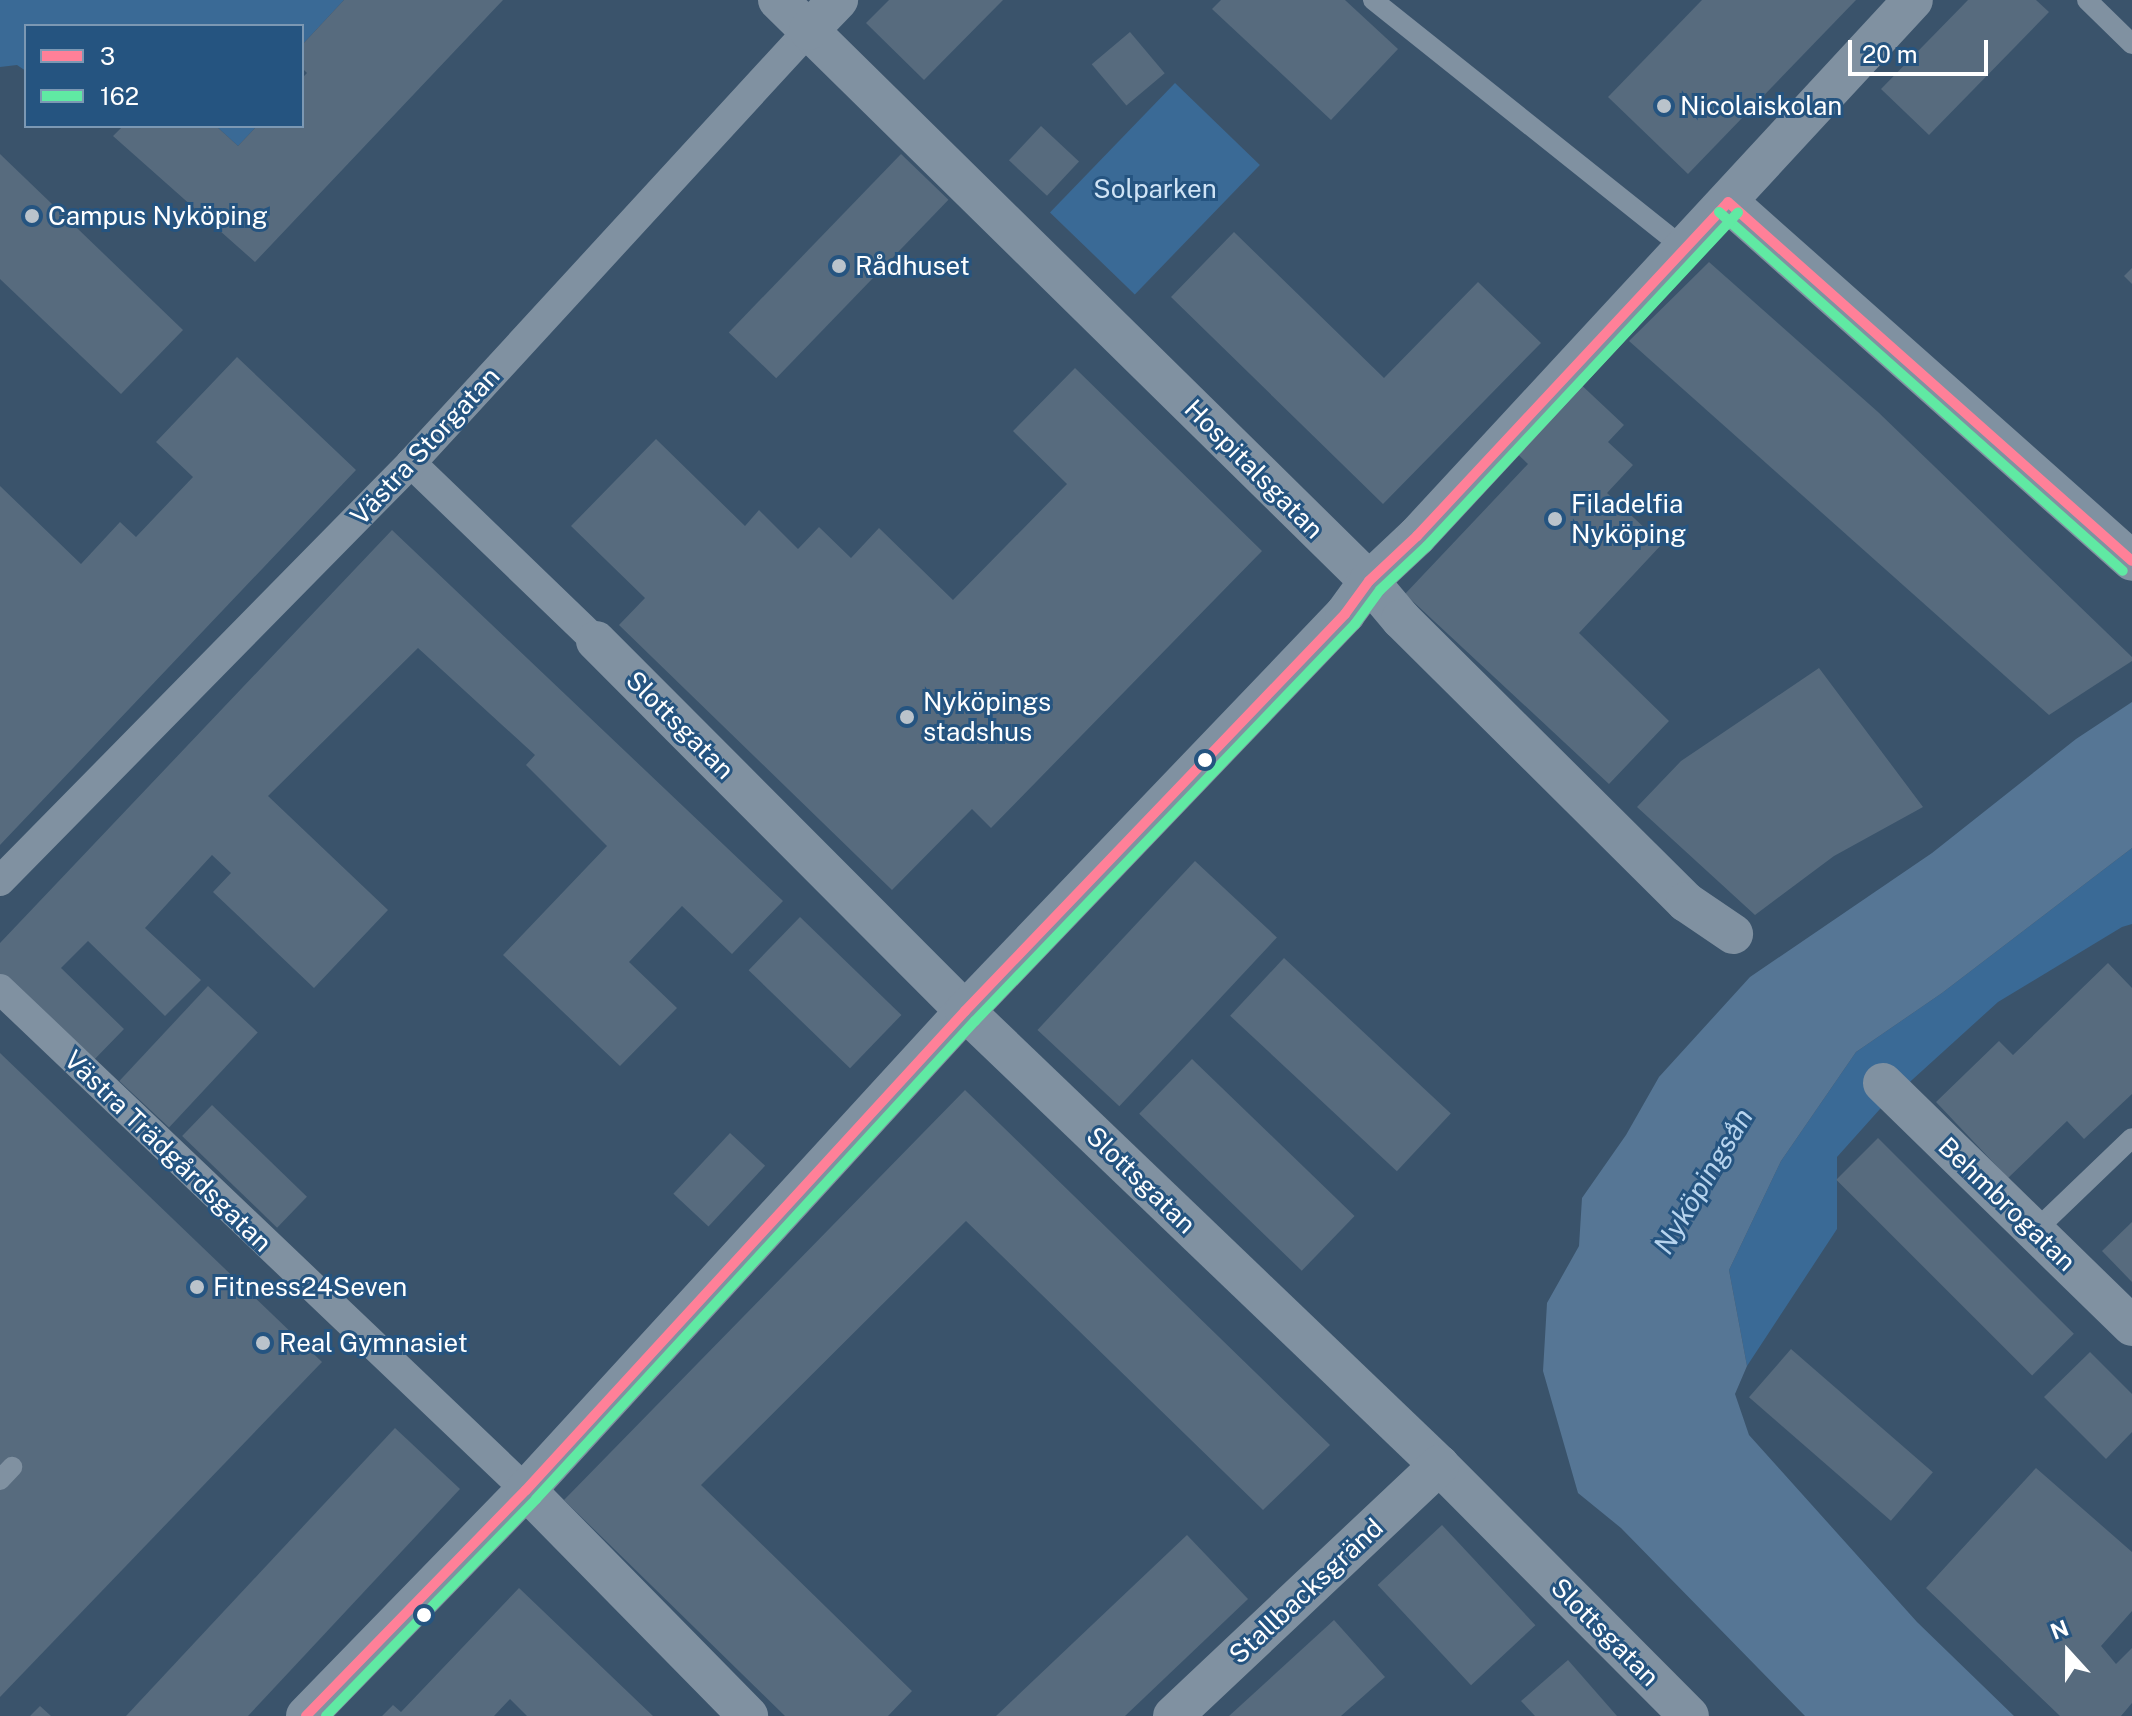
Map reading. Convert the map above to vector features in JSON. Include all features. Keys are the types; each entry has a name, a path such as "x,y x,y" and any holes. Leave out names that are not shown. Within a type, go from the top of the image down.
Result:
{"street":[{"name":"Hospitalsgatan","path":"778,0 1369,581 1401,619 1686,902 1733,934"},
{"name":"Västra Storgatan","path":"0,881 411,463 838,0"},
{"path":"306,1716 526,1490 965,1011 1345,614 1369,581 1417,536 1913,0"},
{"path":"1728,202 2132,561"},
{"path":"411,463 596,641"},
{"name":"Slottsgatan","path":"596,641 965,1011 1439,1465 1689,1716"},
{"name":"Västra Trädgårdsgatan","path":"0,989 526,1490 748,1716"},
{"name":"Behmbrogatan","path":"1883,1083 2132,1326"},
{"name":"Stallbacksgränd","path":"1173,1716 1439,1465"}],"lane":[{"path":"1373,0 1685,249"},
{"path":"2087,0 2132,44"},
{"path":"2035,1231 2132,1138"}],"green space":[{"path":"0,0 344,0 304,43 304,24 24,24 24,70 17,65 0,67"},
{"name":"Solparken","path":"1175,83 1260,165 1135,294 1050,212"},
{"path":"218,128 255,128 238,146"},
{"path":"2132,848 2132,924 2122,927 1998,1002 1880,1109 1837,1157 1837,1229 1747,1366 1729,1270 1781,1161 1856,1052 1942,993"}],"water":[{"name":"Nyköpingsån","path":"2132,702 2132,848 1942,993 1856,1052 1781,1161 1729,1270 1747,1366 1735,1394 1749,1435 1917,1622 2014,1716 1805,1716 1621,1528 1578,1493 1543,1371 1547,1303 1579,1246 1582,1198 1626,1135 1659,1077 1750,977 1932,853 2076,739"}],"building":[{"path":"344,0 503,0 255,262 113,136 121,128 218,128 238,146 255,128 304,128 304,76 307,73 304,70 304,43"},
{"path":"889,0 1003,0 924,80 866,23"},
{"path":"1221,0 1345,0 1398,49 1331,120 1212,9"},
{"path":"1702,0 1856,0 1688,174 1608,97"},
{"path":"1968,0 2036,0 2049,12 1929,135 1881,89"},
{"path":"1130,32 1165,73 1126,106 1092,64"},
{"path":"1041,126 1079,161 1047,196 1009,160"},
{"name":"Campus Nyköping","path":"0,154 183,330 121,394 0,279"},
{"name":"Rådhuset","path":"901,154 948,200 776,378 729,332"},
{"path":"1234,232 1384,378 1478,282 1541,343 1383,504 1171,297"},
{"path":"1709,262 1878,412 2132,657 2132,661 2049,715 1629,341"},
{"path":"2132,268 2132,284 2124,276"},
{"path":"237,357 356,470 0,845 0,486 81,564 120,522 136,537 193,477 156,442"},
{"name":"Nyköpings stadshus","path":"1075,368 1262,551 991,828 972,809 892,890 619,625 645,598 571,526 656,439 745,526 759,510 798,549 819,527 851,558 879,528 953,600 1067,484 1013,431"},
{"name":"Filadelfia Nyköping","path":"1575,379 1624,425 1608,442 1633,465 1607,493 1662,544 1579,633 1669,721 1609,784 1405,594 1528,464 1510,447"},
{"path":"392,530 783,901 732,954 682,906 629,962 677,1008 620,1066 503,955 607,846 526,765 535,755 418,648 268,796 388,910 314,988 213,892 231,873 212,855 145,928 201,980 165,1016 88,941 61,968 124,1029 90,1064 0,976 0,943"},
{"path":"1819,668 1923,807 1834,856 1755,915 1637,807 1681,761"},
{"path":"1195,861 1277,937 1119,1106 1037,1030"},
{"path":"800,917 901,1015 850,1068 749,970"},
{"path":"1284,958 1451,1113 1397,1171 1230,1016"},
{"path":"2108,963 2132,988 2132,1094 2084,1139 2067,1121 2008,1178 1936,1102 1999,1041 2013,1055"},
{"path":"208,986 258,1032 169,1127 119,1081"},
{"path":"0,1053 322,1362 0,1697"},
{"path":"1192,1059 1355,1216 1302,1271 1139,1114"},
{"path":"965,1090 1330,1445 1263,1510 966,1221 701,1485 912,1691 888,1716 785,1716 564,1500"},
{"path":"212,1105 307,1197 277,1228 182,1136"},
{"path":"730,1133 765,1166 708,1226 673,1194"},
{"path":"1878,1138 2074,1334 2032,1376 1836,1180"},
{"path":"2132,1222 2132,1282 2102,1251"},
{"path":"1791,1349 1933,1472 1891,1521 1749,1397"},
{"path":"2090,1352 2132,1394 2132,1432 2106,1459 2044,1397"},
{"path":"395,1428 460,1489 248,1716 126,1716"},
{"path":"2036,1468 2132,1552 2132,1611 2101,1646 2116,1664 2132,1648 2132,1703 2121,1716 2060,1716 1926,1588"},
{"path":"1442,1525 1535,1625 1471,1685 1378,1585"},
{"path":"1187,1535 1248,1599 1125,1716 996,1716"},
{"path":"519,1588 653,1716 527,1716 510,1699 494,1716 382,1716 393,1705 401,1712"},
{"path":"1334,1620 1385,1677 1341,1716 1229,1716"},
{"path":"1568,1660 1617,1716 1535,1716 1521,1701"},
{"path":"40,1706 51,1716 30,1716"}],"transit line":[{"name":"3","path":"1728,202 2132,561"},
{"name":"3","path":"306,1716 526,1490 965,1011 1345,614 1369,581 1417,536 1728,202"},
{"name":"162","path":"1719,212 2123,571"},
{"name":"162","path":"326,1716 536,1499 975,1021 1355,624 1380,590 1427,546 1738,212"}],"place":[{"name":"Nicolaiskolan","path":"1664,106"},
{"name":"Campus Nyköping","path":"32,216"},
{"name":"Rådhuset","path":"839,266"},
{"name":"Filadelfia Nyköping","path":"1555,519"},
{"name":"Nyköpings stadshus","path":"907,717"},
{"name":"Fitness24Seven","path":"197,1287"},
{"name":"Real Gymnasiet","path":"263,1343"}]}
